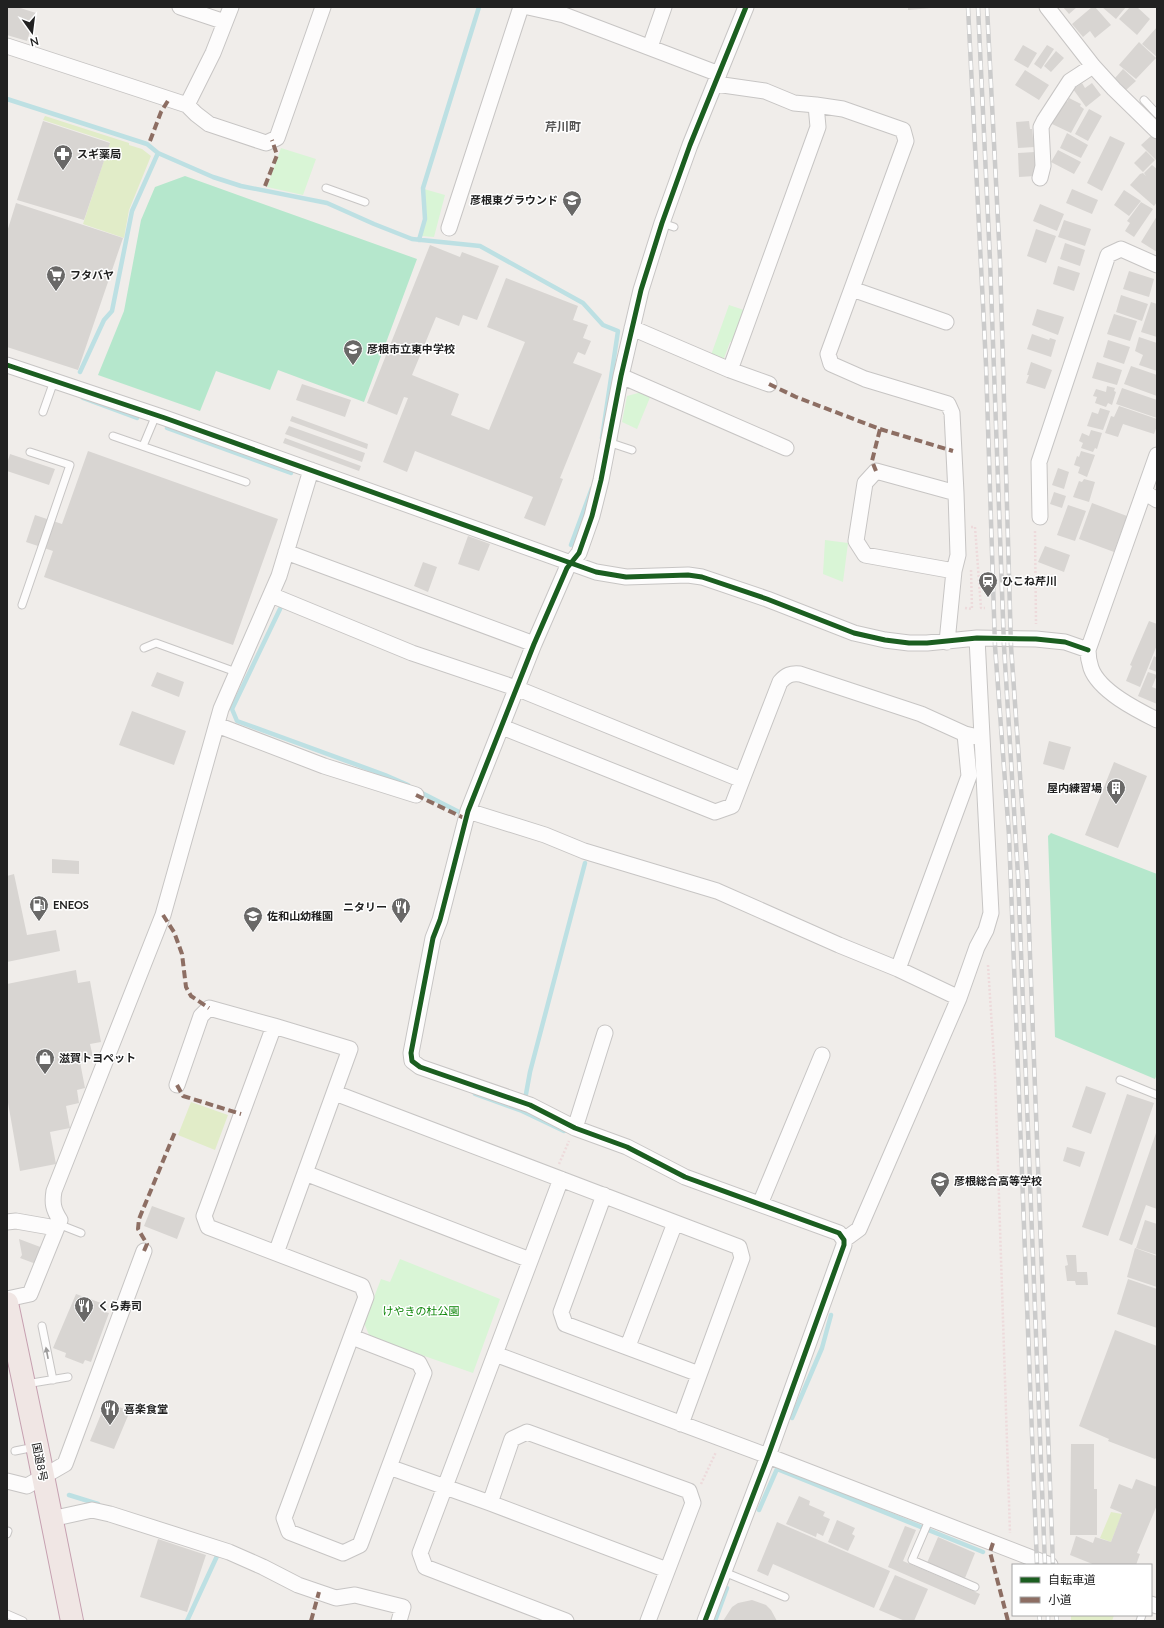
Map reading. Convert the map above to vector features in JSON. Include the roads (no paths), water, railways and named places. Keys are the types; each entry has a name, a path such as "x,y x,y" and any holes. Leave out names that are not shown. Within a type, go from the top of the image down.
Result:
{"highway":[{"name":"国道8号","path":"7,1303 44,1477 72,1621"}],"street":[{"path":"180,7 225,22"},
{"path":"187,105 213,53 231,7"},
{"path":"7,46 187,105 209,124 266,143 277,138 293,103 323,7"},
{"path":"449,228 521,7"},
{"path":"528,7 564,16 650,47 697,61 717,79 765,92 794,104 816,105 843,109 903,130 906,141 828,354 832,364 865,379 948,404 952,413 958,555 954,571 947,642"},
{"path":"650,47 664,7"},
{"path":"705,1621 768,1456 844,1244 844,1240 839,1233 685,1177 628,1147 575,1128 530,1105 420,1067 412,1061 411,1053 433,938 440,920 468,811 534,644 567,568 579,553 592,516 621,376 641,290 668,225 690,146 746,7"},
{"path":"1047,7 1093,66 1114,90 1157,132"},
{"path":"1040,178 1043,166 1041,126 1070,81 1093,66"},
{"path":"730,370 818,127 816,105"},
{"path":"1040,517 1039,462 1108,255 1121,249 1157,265"},
{"path":"852,289 946,322"},
{"path":"632,328 730,370 769,384"},
{"path":"7,365 156,415 596,572 626,577 688,575 702,577 767,599 854,633 885,640 909,643 947,642 977,638 1036,639 1065,642 1088,650"},
{"path":"621,376 786,448"},
{"path":"1157,455 1151,496 1088,650 1091,670 1108,690 1129,706 1157,720"},
{"path":"7,1299 30,1294 60,1220 55,1212 52,1202 54,1191 163,915 213,729 236,672 271,595 311,470"},
{"path":"954,571 865,555 856,541 865,483 876,471 956,493"},
{"path":"286,552 534,644"},
{"path":"271,595 412,653 516,688 742,780"},
{"path":"844,1240 859,1229 959,998 976,947 986,930 991,913 977,638"},
{"path":"502,727 715,812 732,806 780,682 784,677 791,673 800,674 921,714 965,734 982,738"},
{"path":"213,729 416,795"},
{"path":"898,969 969,776 965,734"},
{"path":"468,811 545,835 584,851 717,891 839,945 898,969 959,998"},
{"path":"177,1085 201,1016 209,1008 274,1026 350,1050 276,1253"},
{"path":"274,1026 204,1216 208,1227 362,1286 366,1297 284,1518 289,1532 343,1553 360,1545 424,1373 420,1363 352,1337"},
{"path":"575,1128 605,1034"},
{"path":"760,1204 822,1055"},
{"path":"335,1093 559,1174 604,1196 740,1247 742,1258 680,1424"},
{"path":"305,1173 530,1260"},
{"path":"559,1174 530,1260 420,1553 425,1567 566,1621"},
{"path":"604,1196 561,1312 565,1324 628,1346 698,1374"},
{"path":"7,1222 16,1221 57,1226"},
{"path":"628,1346 675,1223"},
{"path":"7,1481 27,1486 64,1464 144,1251"},
{"path":"495,1354 768,1456 928,1522 1047,1564"},
{"path":"490,1503 512,1439 527,1432 689,1491 693,1503 648,1621"},
{"path":"389,1467 490,1503 667,1570"},
{"path":"51,1519 92,1510 110,1514 229,1552 298,1585 336,1598 355,1595 403,1607 398,1621"}],"lane":[{"path":"1144,100 1157,114"},
{"path":"326,188 365,202"},
{"path":"43,412 54,381"},
{"path":"143,446 156,415"},
{"path":"113,436 246,482"},
{"path":"608,442 632,450"},
{"path":"22,605 70,465 30,452"},
{"path":"144,648 156,643 236,672"},
{"path":"1120,1080 1157,1095"},
{"path":"57,1226 81,1233"},
{"path":"42,1326 53,1380"},
{"path":"24,1385 68,1377"},
{"path":"15,1451 37,1446"},
{"path":"928,1522 912,1560 975,1587"},
{"path":"724,1572 785,1596"},
{"path":"7,1614 23,1621"}],"waterway":[{"path":"419,240 425,219 423,188 479,7"},
{"path":"7,99 147,144 158,153 213,177 241,186 327,203 412,239 480,246 583,303 603,325 618,331 602,438"},
{"path":"80,372 104,320 112,311 132,211 158,153"},
{"path":"83,398 137,418"},
{"path":"167,428 291,473"},
{"path":"571,545 592,488"},
{"path":"280,609 232,709 237,721 385,775 408,785"},
{"path":"418,791 461,813"},
{"path":"526,1094 530,1072 585,863"},
{"path":"475,1094 522,1111 564,1131"},
{"path":"792,1418 822,1348 831,1315"},
{"path":"759,1510 777,1469 983,1552"},
{"path":"69,1495 98,1504"},
{"path":"187,1621 218,1554"},
{"path":"715,1621 727,1588"}],"railway":[{"path":"968,7 986,365 995,646 1009,835 1037,1564"},
{"path":"978,7 990,260 1004,646 1018,875 1045,1564"},
{"path":"987,7 1000,260 1011,646 1027,875 1053,1564"},
{"path":"1039,1616 1040,1621"},
{"path":"1048,1616 1048,1621"},
{"path":"1056,1616 1057,1621"}],"place":[{"name":"スギ薬局","path":"63,171"},
{"name":"彦根東グラウンド","path":"572,217"},
{"name":"フタバヤ","path":"56,292"},
{"name":"彦根市立東中学校","path":"353,366"},
{"name":"ひこね芹川","path":"988,598"},
{"name":"屋内練習場","path":"1116,805"},
{"name":"ENEOS","path":"39,922"},
{"name":"ニタリー","path":"401,924"},
{"name":"佐和山幼稚園","path":"253,933"},
{"name":"滋賀トヨペット","path":"45,1075"},
{"name":"彦根総合高等学校","path":"940,1198"},
{"name":"くら寿司","path":"84,1323"},
{"name":"喜楽食堂","path":"110,1426"}],"district":[{"name":"芹川町","path":"563,127"}],"park label":[{"name":"けやきの杜公園","path":"421,1311"}]}
